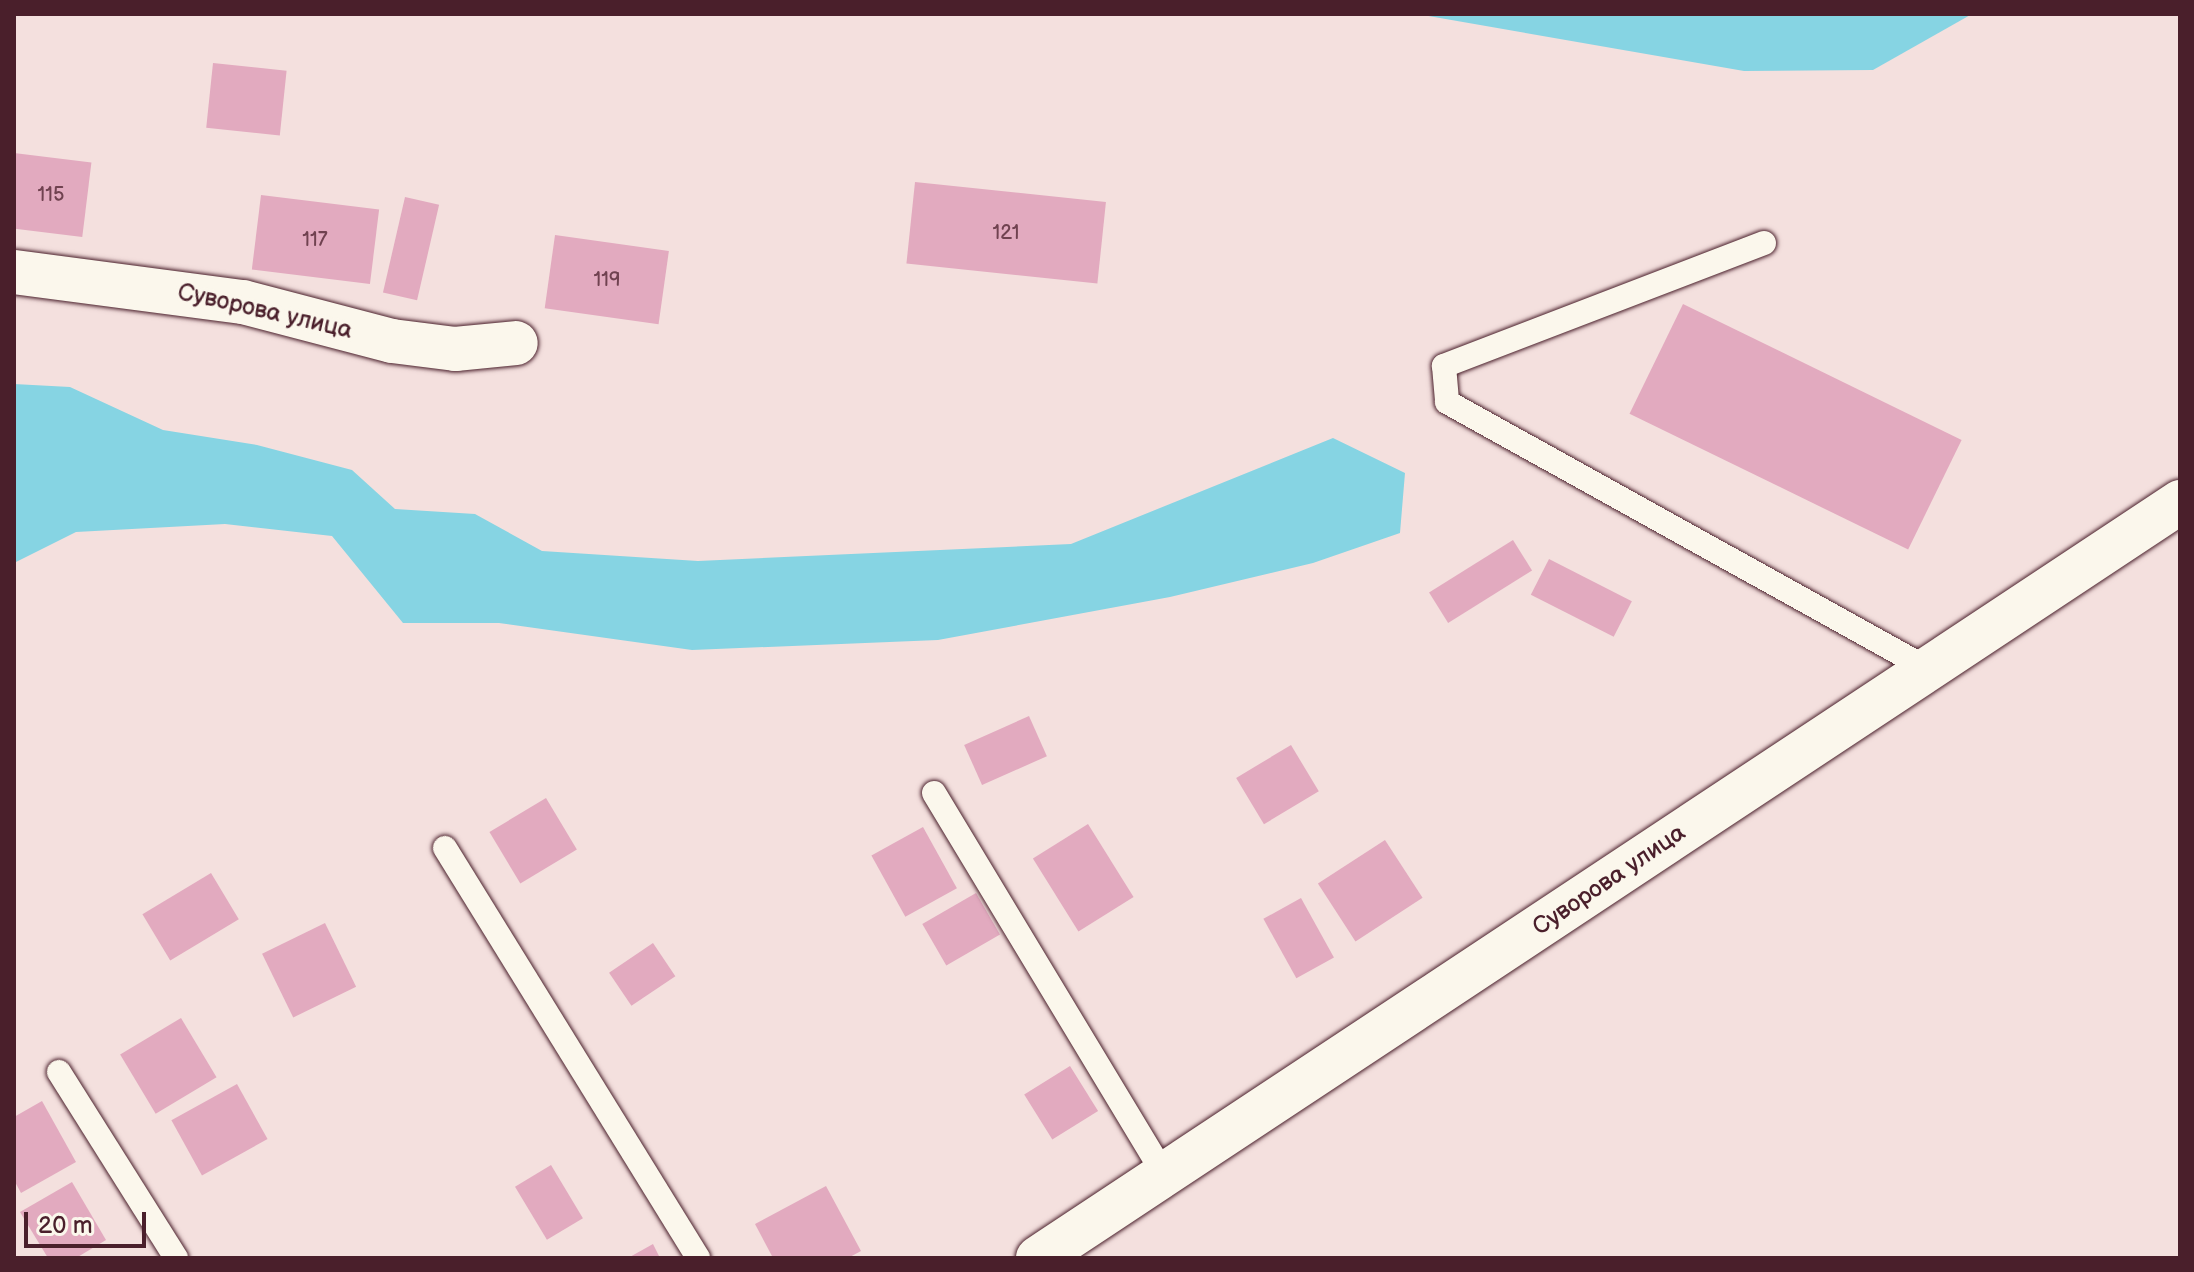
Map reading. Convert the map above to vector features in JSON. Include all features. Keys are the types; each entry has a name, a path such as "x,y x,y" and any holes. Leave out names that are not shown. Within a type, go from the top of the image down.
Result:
{"street":[{"name":"Суворова улица","path":"14,272 229,300 392,341 455,349 516,343"},
{"name":"Суворова улица","path":"1038,1258 2180,502"}],"lane":[{"path":"1764,243 1444,366 1447,402 1928,669"},
{"path":"934,793 1164,1174"},
{"path":"445,848 698,1258"},
{"path":"59,1072 176,1258"}],"water":[{"path":"1417,14 1972,14 1873,70 1744,71"},
{"path":"14,384 70,387 163,430 257,445 352,470 395,509 475,514 542,551 698,561 1071,544 1333,438 1405,473 1400,533 1313,563 1170,597 938,640 692,650 499,623 403,623 332,536 225,524 76,532 14,563"}],"building":[{"path":"213,63 287,71 280,135 206,128"},
{"path":"14,153 91,163 82,237 14,229"},
{"path":"915,182 1106,202 1097,284 906,264"},
{"path":"261,195 379,210 370,284 252,269"},
{"path":"405,197 439,205 417,300 383,292"},
{"path":"555,235 669,251 659,324 545,308"},
{"path":"1683,304 1962,440 1908,550 1630,414"},
{"path":"1513,540 1532,571 1448,623 1429,592"},
{"path":"1549,559 1632,601 1614,637 1531,595"},
{"path":"1029,716 1047,756 982,785 964,745"},
{"path":"1291,745 1319,791 1264,824 1236,778"},
{"path":"546,798 577,849 520,883 489,832"},
{"path":"1088,824 1134,897 1078,931 1033,858"},
{"path":"923,827 957,888 905,917 871,856"},
{"path":"1385,840 1423,898 1355,941 1318,884"},
{"path":"211,873 239,919 170,960 142,914"},
{"path":"976,893 1000,935 946,966 922,924"},
{"path":"1301,898 1334,957 1296,978 1263,919"},
{"path":"325,923 356,987 293,1018 262,954"},
{"path":"653,943 675,976 631,1006 609,973"},
{"path":"181,1018 217,1077 156,1114 120,1055"},
{"path":"1070,1066 1098,1111 1052,1140 1024,1095"},
{"path":"237,1084 268,1139 202,1175 171,1120"},
{"path":"42,1101 76,1162 21,1193 14,1180 14,1117"},
{"path":"551,1165 583,1218 547,1240 515,1187"},
{"path":"72,1182 106,1240 76,1258 48,1258 20,1212"},
{"path":"826,1186 861,1251 848,1258 773,1258 755,1224"},
{"path":"653,1244 660,1258 628,1258"}]}
